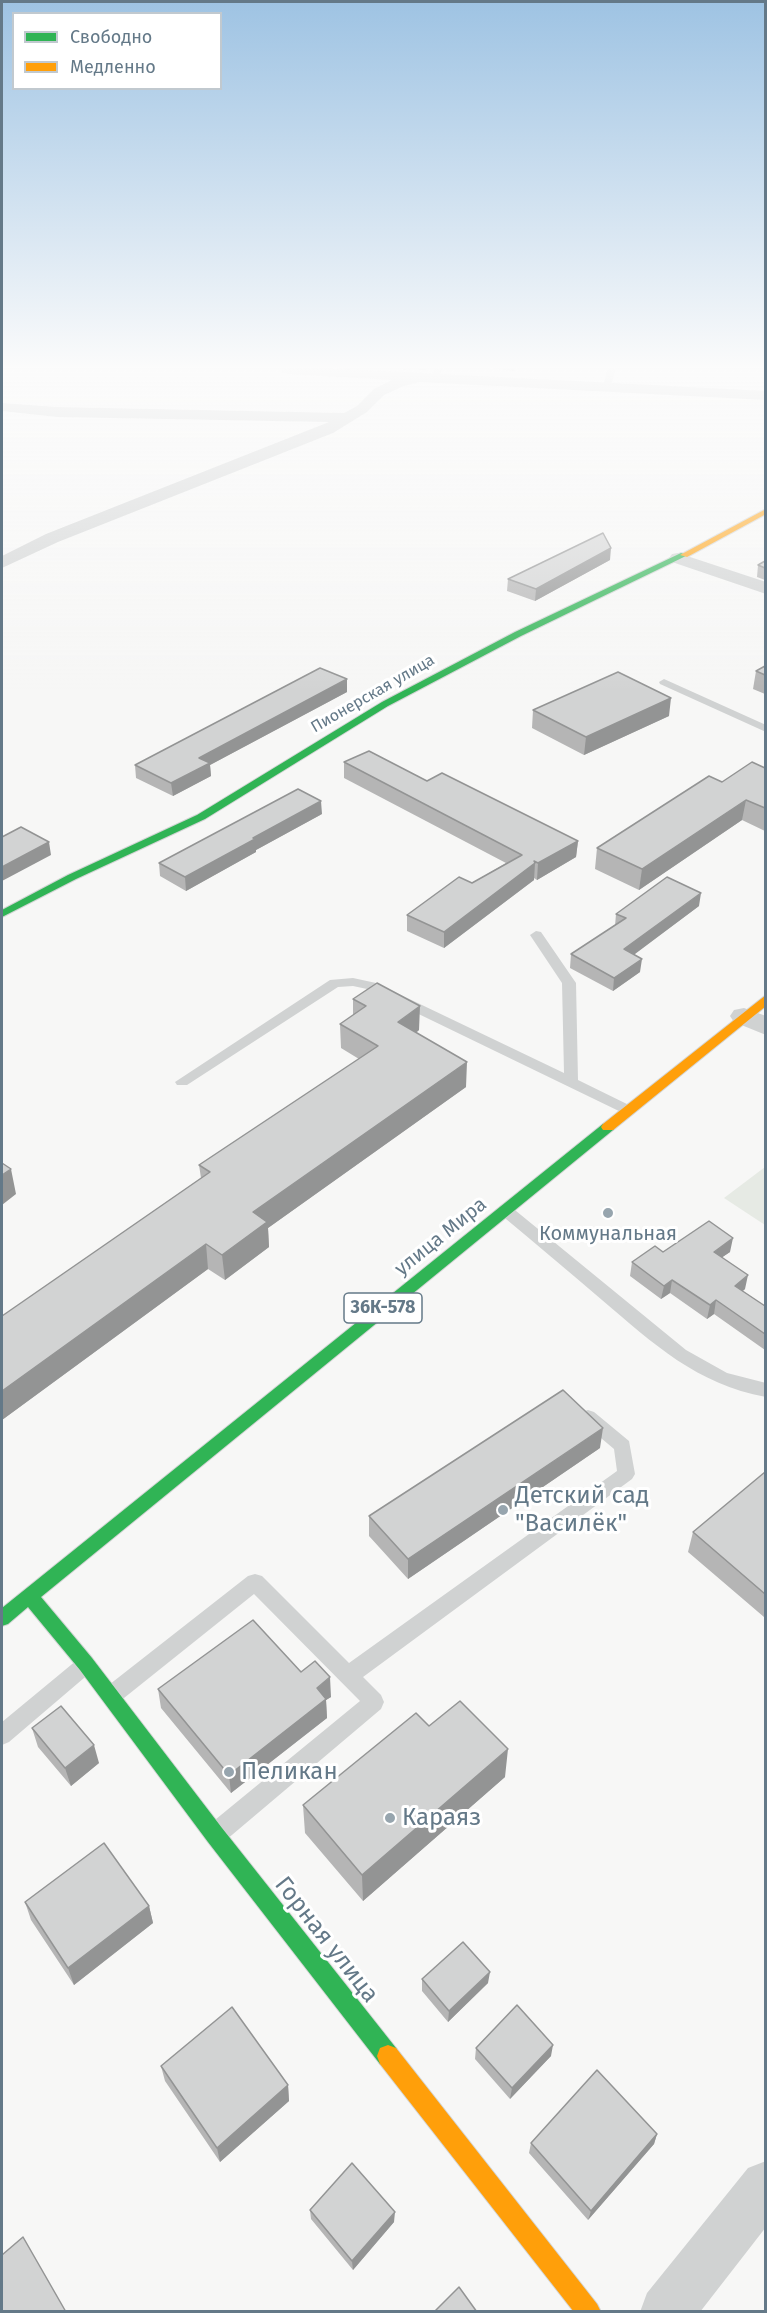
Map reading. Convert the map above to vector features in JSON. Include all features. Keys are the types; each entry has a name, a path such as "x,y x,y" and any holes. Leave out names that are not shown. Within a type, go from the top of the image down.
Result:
{"street":[{"path":"2,563 63,534 210,476"},
{"name":"Пионерская улица","path":"2,914 72,877 201,817 385,704 518,634 678,558 765,512"},
{"path":"678,558 765,588"},
{"name":"улица Мира","path":"2,1618 628,1110 755,1022 765,999"},
{"name":"Горная улица","path":"29,1595 87,1664 215,1835 589,2312"},
{"path":"666,2312 765,2186"}],"lane":[{"path":"664,682 765,729"},
{"path":"536,935 569,983 571,1083"},
{"path":"182,1082 335,983 353,982 371,986 628,1110"},
{"path":"505,1210 678,1354 720,1377 765,1390"},
{"path":"349,1675 626,1474 623,1446 578,1409"},
{"path":"110,1696 255,1582 374,1702 215,1835"},
{"path":"2,1735 87,1664"}],"shaded area":[{"path":"765,1167 765,1225 724,1198"}],"building":[{"path":"603,533 611,548 536,589 508,579"},
{"path":"765,561 765,568 758,565"},
{"path":"765,666 765,675 756,671"},
{"path":"320,668 347,679 199,758 210,763 171,783 135,765"},
{"path":"618,672 671,698 586,737 533,710"},
{"path":"369,751 427,781 442,773 578,841 538,863 534,861 535,863 444,932 407,915 459,877 472,883 522,855 344,762"},
{"path":"752,762 765,768 765,808 746,800 642,869 597,848 709,776 722,782"},
{"path":"298,789 321,801 185,877 159,863"},
{"path":"21,827 49,842 2,867 2,837"},
{"path":"667,877 701,893 624,949 642,959 614,978 571,954 626,918 616,914"},
{"path":"377,983 420,1006 398,1022 467,1062 253,1212 267,1222 222,1255 206,1244 2,1391 2,1316 210,1172 199,1165 378,1046 340,1024 366,1006 353,999"},
{"path":"2,1163 11,1169 2,1175"},
{"path":"709,1221 733,1238 714,1252 748,1275 735,1286 765,1306 765,1334 716,1300 710,1305 672,1280 664,1286 632,1262 655,1246 663,1252"},
{"path":"563,1390 603,1428 408,1559 369,1516"},
{"path":"765,1472 765,1594 693,1532"},
{"path":"253,1620 301,1672 315,1661 330,1677 317,1688 326,1699 229,1775 158,1689"},
{"path":"460,1701 508,1749 362,1875 303,1805 416,1713 429,1726"},
{"path":"61,1706 94,1745 65,1768 32,1728"},
{"path":"104,1843 149,1906 68,1968 25,1902"},
{"path":"463,1942 490,1972 449,2011 422,1979"},
{"path":"517,2005 553,2045 512,2088 476,2048"},
{"path":"232,2007 288,2085 217,2148 161,2066"},
{"path":"597,2070 657,2134 591,2211 531,2143"},
{"path":"352,2163 395,2212 352,2261 310,2210"},
{"path":"23,2237 66,2312 2,2312 2,2255"},
{"path":"459,2287 477,2312 434,2312"}],"traffic: fast":[{"path":"2,914 72,877 201,817 385,704 518,634 684,555"},
{"path":"2,1618 608,1127"},
{"path":"29,1595 86,1664 215,1835 388,2056"}],"traffic: slow":[{"path":"684,555 766,511"},
{"path":"608,1127 766,999"},
{"path":"388,2056 589,2312"}],"place":[{"name":"Коммунальная","path":"608,1213"},
{"name":"Детский сад \"Василёк\"","path":"503,1510"},
{"name":"Пеликан","path":"229,1772"},
{"name":"Караяз","path":"390,1818"}]}
